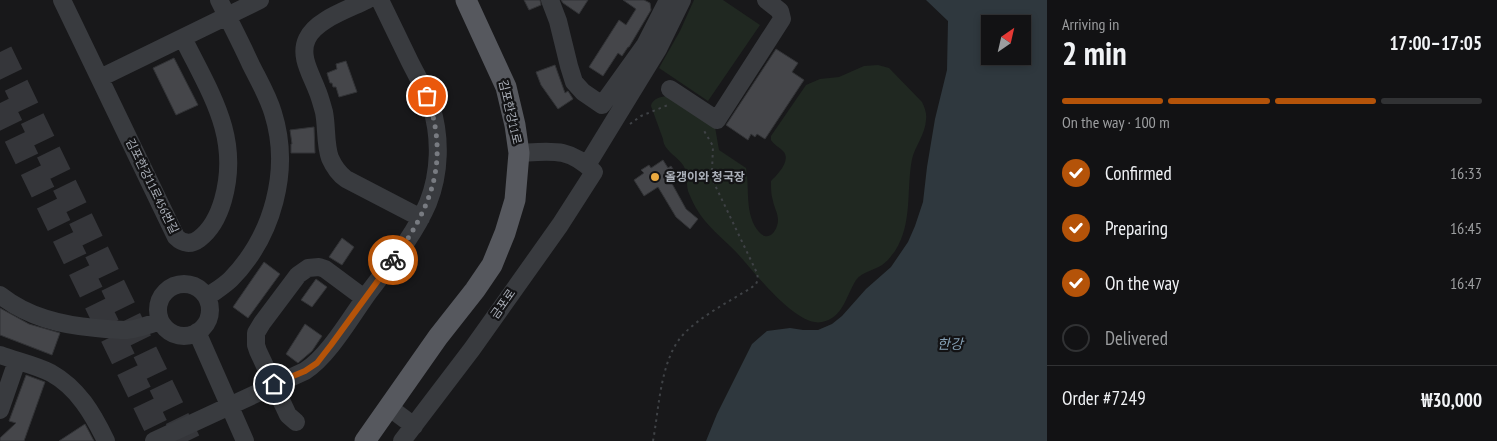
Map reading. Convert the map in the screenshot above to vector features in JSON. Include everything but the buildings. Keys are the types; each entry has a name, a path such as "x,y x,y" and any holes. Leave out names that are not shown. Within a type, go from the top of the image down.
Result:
{"main road":[{"name":"김포한강11로","path":"365,441 438,337 461,309 492,265 505,233 515,200 519,153 506,87 466,0"},
{"name":"김포한강11로","path":"373,441 443,340 461,309"}],"street":[{"path":"207,297 231,278 256,246 264,232 273,208 279,174 279,144 274,115 219,0"},
{"path":"64,1 100,78 260,0"},
{"path":"367,0 316,27 307,38 305,44 305,60 322,103 329,152 337,171 346,179 420,218"},
{"path":"154,441 228,405 305,371 317,363 403,246 420,218 431,194 436,170 438,157 436,129 427,96 380,0"},
{"path":"550,0 558,21 574,82 583,92 602,105 645,45 670,1"},
{"path":"671,97 717,120 782,19 780,11 766,0"},
{"path":"519,153 557,151 566,153 587,165 658,49 670,1"},
{"name":"김포한강11로456번길","path":"100,78 176,237 186,243 195,242 207,232 221,206 228,179 228,154 225,131 219,112 183,38"},
{"name":"금포로","path":"402,441 472,350 587,185 594,172 587,165"},
{"path":"296,422 288,415 256,345 256,334 298,275 308,268 319,267 325,269 364,298"},
{"path":"187,284 196,286 207,297 210,308 209,317 205,325 197,332 181,336 165,328 160,320 158,305 165,291 172,286 187,284"},
{"path":"0,295 19,308 35,315 74,326 128,330 144,327 160,320"},
{"path":"197,332 245,441"},
{"path":"0,355 50,373 72,387 89,409 106,441"},
{"path":"0,410 17,361"},
{"path":"394,411 414,426"}],"path":[{"path":"625,128 641,116 658,109 671,97"},
{"path":"653,441 665,374 676,345 688,330 751,288 758,279 754,264 714,183 712,171 713,146 703,128"}],"shaded area":[{"path":"694,0 723,0 760,25 708,101 659,68 680,31"},
{"path":"878,65 889,68 922,102 926,113 924,131 912,159 907,218 901,240 886,262 856,280 843,306 835,316 822,322 812,321 800,316 776,296 700,214 688,191 685,168 666,147 651,106 655,100 666,96 715,127 719,150 746,168 751,217 759,232 769,236 775,231 778,220 772,196 771,181 783,167 786,159 783,151 771,140 771,136 806,85 820,79 839,77 864,66"}],"water":[{"name":"한강","path":"926,0 1047,0 1047,441 706,441 717,414 752,344 767,331 790,328 818,330 832,324 842,316 866,289 891,267 908,242 923,202 935,119 947,70 948,21"}],"tunnel":[{"path":"0,52 188,441"},
{"path":"0,103 163,441"}],"way so far":[{"path":"393,260 415,228 427,204 436,170 438,157 436,129 427,96"}],"place":[{"name":"올갱이와 청국장","path":"655,177"}],"route":[{"path":"274,384 305,371 317,363 393,260"}]}
